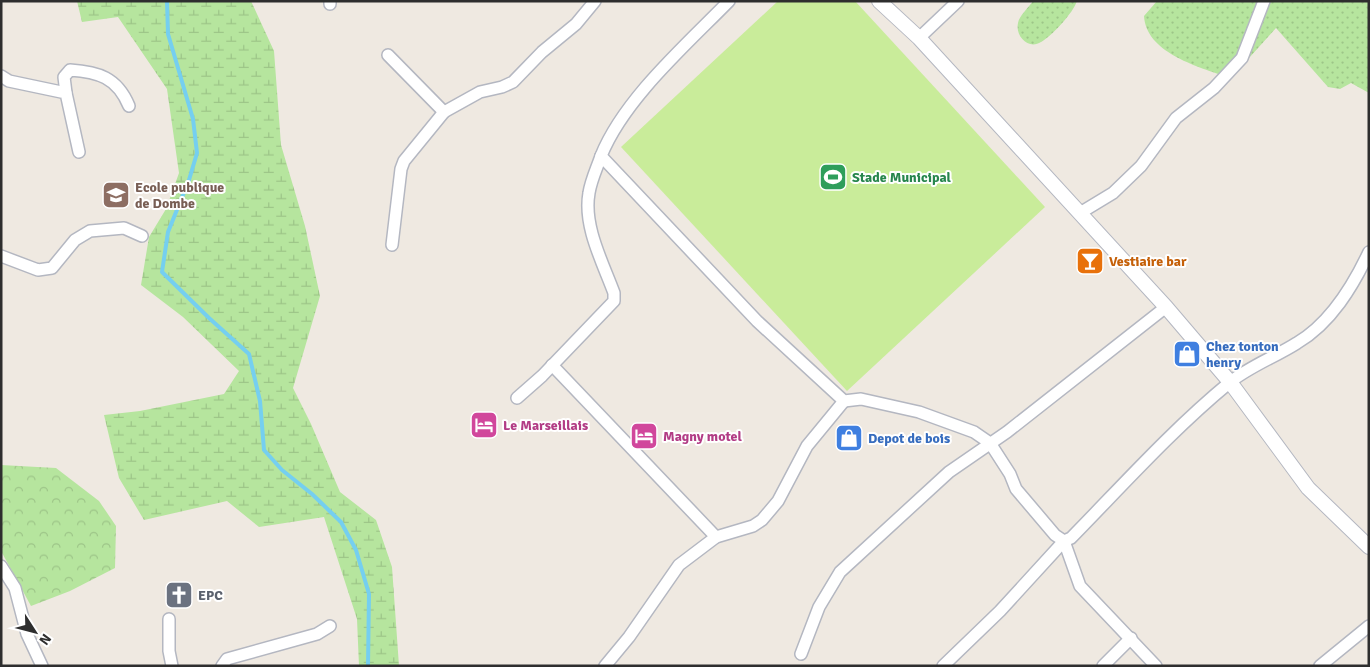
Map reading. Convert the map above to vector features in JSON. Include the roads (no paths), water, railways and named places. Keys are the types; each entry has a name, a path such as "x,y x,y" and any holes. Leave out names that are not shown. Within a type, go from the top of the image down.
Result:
{"street":[{"path":"392,245 401,169 404,161 444,112 480,92 514,82 542,52 587,13 595,1"},
{"path":"517,398 614,301 614,293 592,232 589,209 589,193 601,156 613,129 658,74 729,1"},
{"path":"879,1 919,38 1166,307 1230,382 1308,488 1369,547"},
{"path":"919,38 958,1"},
{"path":"1080,213 1114,193 1140,166 1176,118 1214,88 1242,58 1264,1"},
{"path":"388,55 444,112"},
{"path":"79,152 64,77 70,70 94,72 122,92 129,106"},
{"path":"1,76 9,81 66,93"},
{"path":"601,156 757,321 844,401"},
{"path":"1,256 38,270 52,268 75,240 90,231 124,228 142,236"},
{"path":"943,666 1000,611 1064,542 1072,538 1143,464 1230,382 1300,342 1322,323 1354,284 1369,252"},
{"path":"801,654 819,607 840,572 949,472 1007,432 1166,307"},
{"path":"552,365 716,538"},
{"path":"605,666 629,637 679,565 716,538 753,526 762,520 778,501 807,446 844,401 861,399 919,412 974,432 990,443 1010,474 1016,489 1055,535 1064,542 1080,586 1156,666"},
{"path":"1,566 15,588 27,634 42,666"},
{"path":"169,619 169,651 172,666"},
{"path":"222,666 227,659 317,634 330,626"},
{"path":"1320,666 1369,626"},
{"path":"1103,666 1131,638"}],"waterway":[{"path":"167,1 168,34 193,119 197,153 189,180 168,232 162,272 249,354 260,401 264,450 282,470 312,494 341,522 356,550 369,594 368,666"}],"place":[{"name":"Stade Municipal","path":"833,177"},
{"name":"Ecole publique de Dombe","path":"116,195"},
{"name":"Vestiaire bar","path":"1090,261"},
{"name":"Chez tonton henry","path":"1187,354"},
{"name":"Le Marseillais","path":"484,425"},
{"name":"Magny motel","path":"644,436"},
{"name":"Depot de bois","path":"849,438"},
{"name":"EPC","path":"179,595"}]}
